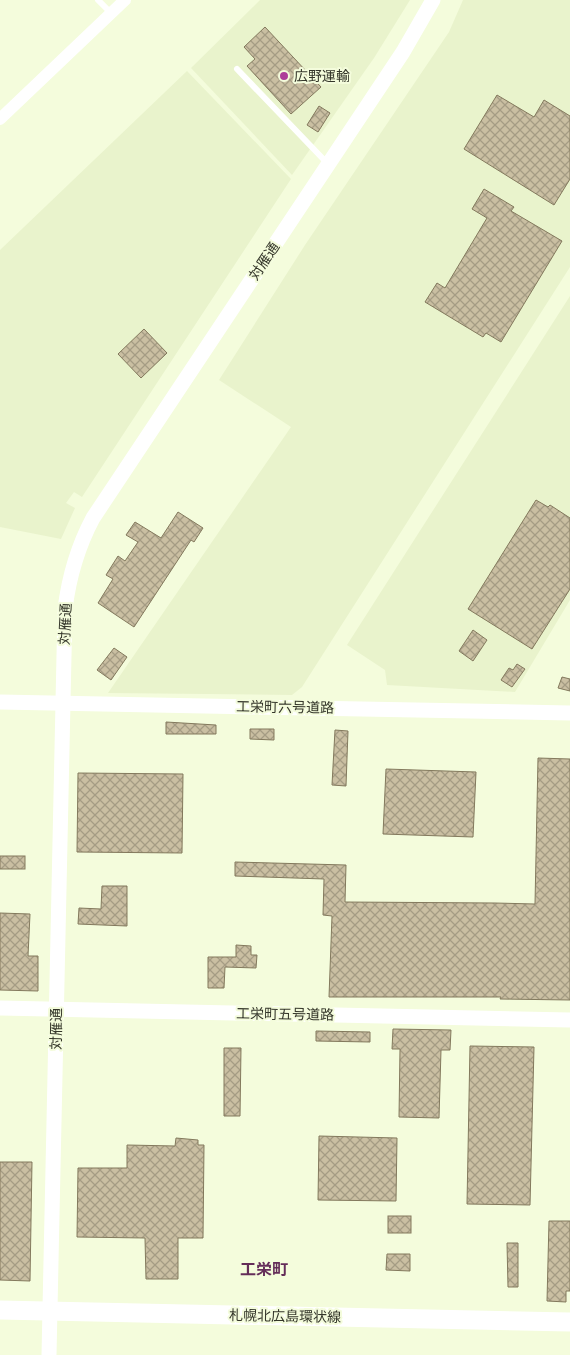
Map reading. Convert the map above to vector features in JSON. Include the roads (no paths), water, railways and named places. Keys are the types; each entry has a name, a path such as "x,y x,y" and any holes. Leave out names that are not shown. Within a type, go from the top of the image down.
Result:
{"main road":[{"name":"札幌北広島環状線","path":"0,1310 570,1322"}],"street":[{"path":"0,119 125,0"},
{"name":"対雁通","path":"49,1355 65,609 67,589 77,553 84,534 93,518 403,52 433,0"},
{"name":"工栄町六号道路","path":"0,702 570,713"},
{"name":"工栄町五号道路","path":"0,1008 570,1020"}],"lane":[{"path":"98,0 112,13"},
{"path":"236,69 328,164"}],"place":[{"name":"広野運輸","path":"284,76"}],"district":[{"name":"工栄町","path":"264,1269"}]}
